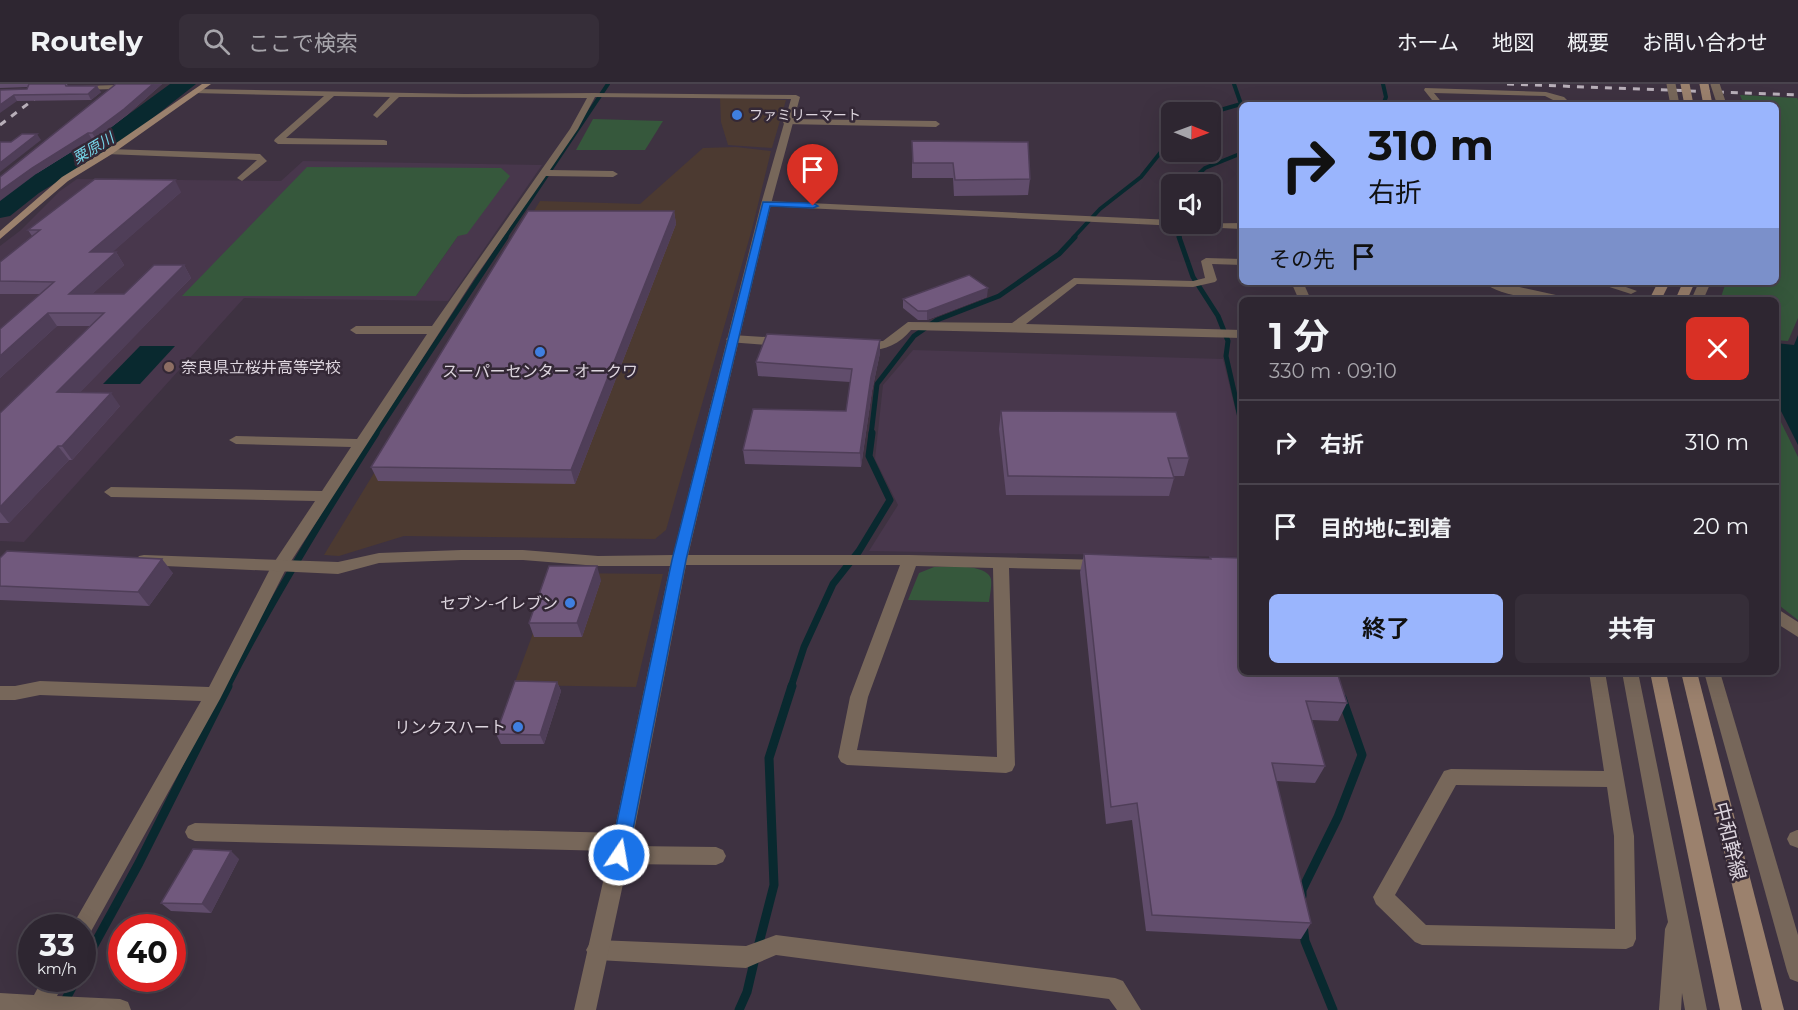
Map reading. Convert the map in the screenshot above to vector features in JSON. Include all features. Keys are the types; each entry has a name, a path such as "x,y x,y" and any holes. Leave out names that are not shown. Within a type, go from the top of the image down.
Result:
{"main road":[{"path":"0,236 65,179 109,152 207,84"},
{"path":"1685,84 1688,102"},
{"path":"1704,84 1707,102"},
{"name":"中和幹線","path":"1659,675 1731,1010"},
{"name":"中和幹線","path":"1690,675 1773,1010"}],"street":[{"path":"464,96 474,84"},
{"path":"571,96 578,84"},
{"path":"1671,84 1674,102"},
{"path":"1714,84 1721,102"},
{"path":"72,88 117,85"},
{"path":"98,101 117,85"},
{"path":"1438,102 1428,90 1546,94 1565,102"},
{"path":"196,91 464,96 796,93 732,339 679,560 621,849 585,1010"},
{"path":"331,94 278,141 384,143"},
{"path":"376,115 397,95"},
{"path":"90,914 214,694 279,567 359,443 598,96"},
{"path":"787,122 936,124"},
{"path":"109,152 260,157 262,161 242,178"},
{"path":"544,173 613,174"},
{"path":"766,204 1161,222"},
{"path":"1221,225 1239,226"},
{"path":"1015,327 1074,281 1198,284 1210,280 1206,261 1239,262"},
{"path":"1494,285 1549,297"},
{"path":"1610,285 1631,291"},
{"path":"846,345 880,347 896,341 908,327 1015,327 1231,333"},
{"path":"356,330 436,330"},
{"path":"732,339 789,342"},
{"path":"236,440 359,443"},
{"path":"111,492 324,496"},
{"path":"128,559 313,568 338,568 379,558 460,555 523,555 598,561 910,560 1116,565"},
{"path":"910,560 859,697 847,756 1006,765 1001,563"},
{"path":"1779,616 1798,631"},
{"path":"1597,675 1624,836 1626,939 1422,934 1383,897 1451,777 1614,779"},
{"path":"1631,675 1696,1010"},
{"path":"1713,675 1796,963"},
{"path":"0,693 15,693 40,688 214,694"},
{"path":"195,832 621,849 716,856"},
{"path":"1670,1010 1676,905"},
{"path":"597,950 746,957 776,945 1115,989 1130,1010"},
{"path":"43,1007 49,992"},
{"path":"0,1004 120,1010"}],"shaded area":[{"path":"720,98 786,100 772,148 728,145 721,122"},
{"path":"736,147 771,151 752,229 666,530 655,539 404,536 339,556 324,555 540,201 640,204 703,148"},
{"path":"303,161 542,165 448,301 244,298 24,542 0,541 0,523 9,523 44,486 0,470 119,320 90,307 0,350 0,246 21,230 60,191 77,179 281,181","holes":["458,236 416,296 182,295"]},
{"path":"57,326 113,326 0,437 0,378"},
{"path":"1798,335 1798,445 1779,407 1779,343 1794,345"},
{"path":"140,346 175,346 140,384 103,384"},
{"path":"913,350 1223,359 1239,425 1239,557 869,551 898,505 875,459 883,385"},
{"path":"555,573 663,574 636,687 514,685"}],"green space":[{"path":"1740,95 1797,98 1798,100 1798,318 1788,341 1779,340 1779,297 1721,297 1725,285 1779,285 1779,102 1743,102"},
{"path":"593,119 663,121 645,150 576,150"},
{"path":"307,167 501,168 510,176 467,234 458,236 416,296 182,296"},
{"path":"1779,418 1798,457 1798,620 1779,605"},
{"path":"934,567 966,567 982,570 991,579 989,602 908,600 919,573"}],"building":[{"path":"29,84 97,86 88,94 14,95 0,105 0,90 27,89"},
{"path":"116,84 153,84 92,133 88,133 32,168 0,191 0,177"},
{"path":"22,134 37,134 0,163 0,142 11,142"},
{"path":"912,141 1028,142 1030,179 955,180 953,163 913,163"},
{"path":"95,179 175,180 90,252 116,252 69,294 124,294 154,265 184,265 57,392 111,393 62,446 58,446 0,507 0,413 104,313 48,313 0,356 0,329 54,282 0,281 0,262 40,230 28,230"},
{"name":"スーパーセンター オークワ","path":"528,211 674,211 571,470 371,467"},
{"path":"969,275 988,288 927,311 918,311 903,299"},
{"path":"767,334 880,340 871,377 860,453 743,450 753,409 846,411 852,369 756,362"},
{"path":"1001,411 1176,412 1189,458 1168,458 1174,478 1008,476"},
{"path":"7,551 162,559 138,592 0,586 0,558"},
{"path":"1084,554 1239,558 1239,675 1338,675 1347,703 1306,701 1325,766 1272,763 1311,923 1152,915 1137,803 1111,807"},
{"path":"549,566 597,566 577,623 529,623"},
{"path":"515,681 557,682 540,735 496,734"},
{"path":"193,849 231,851 202,904 161,903"}],"waterway":[{"name":"粟原川","path":"0,210 29,187 112,138 185,84"},
{"path":"505,238 608,84"},
{"path":"1234,84 1240,102"},
{"path":"1383,84 1386,97 1384,102"},
{"path":"1221,110 1239,105"},
{"path":"1073,238 1100,209 1141,177 1161,152"},
{"path":"1199,174 1205,168 1239,154"},
{"path":"1179,234 1180,238"},
{"path":"375,435 506,237"},
{"path":"871,435 877,384 914,336 937,320 999,296 1059,254 1075,237"},
{"path":"1179,237 1193,277 1218,316 1228,341 1226,356 1239,413"},
{"path":"227,687 299,558 376,433"},
{"path":"791,687 804,647 833,584 859,551 890,500 869,456 872,433"},
{"path":"96,941 139,863 228,686"},
{"path":"758,947 774,885 769,758 792,686"},
{"path":"1302,896 1302,890 1338,817 1362,755 1342,698"},
{"path":"1303,925 1305,941 1333,1010"},
{"path":"739,1010 747,992 755,958"},
{"path":"60,1010 70,992"}],"railway":[{"path":"0,125 54,84"},
{"path":"1507,84 1798,95"}],"place":[{"name":"ファミリーマート","path":"737,115"},
{"name":"スーパーセンター オークワ","path":"540,352"},
{"name":"奈良県立桜井高等学校","path":"169,367"},
{"name":"セブン-イレブン","path":"570,603"},
{"name":"リンクスハート","path":"518,727"}],"route":[{"path":"619,855 679,560 766,204 813,206"}]}
